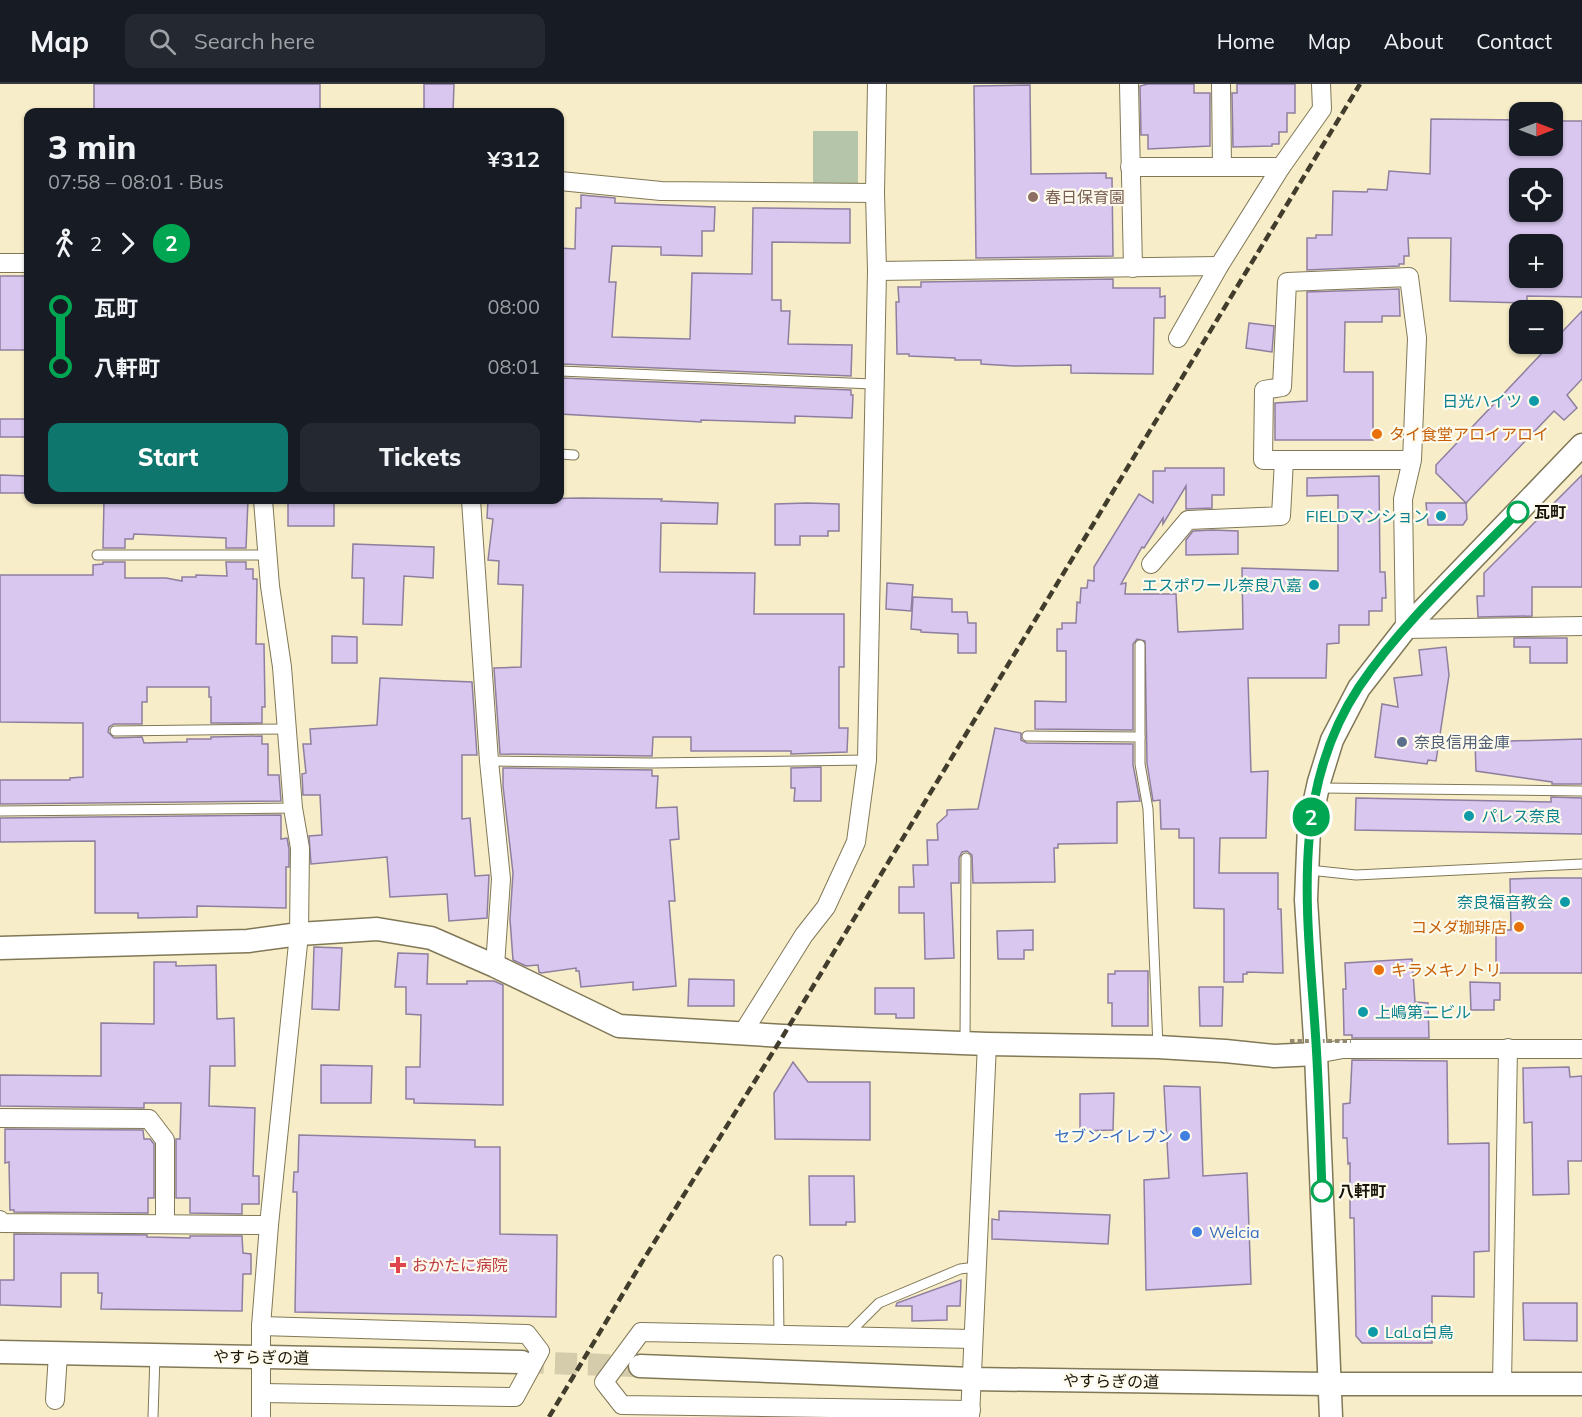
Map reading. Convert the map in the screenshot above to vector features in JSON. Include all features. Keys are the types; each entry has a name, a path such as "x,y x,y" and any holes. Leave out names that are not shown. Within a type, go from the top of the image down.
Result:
{"street":[{"path":"742,1034 804,935 826,907 856,842 867,760 877,271 875,193 877,84"},
{"path":"1130,84 1133,268"},
{"path":"1221,84 1222,167"},
{"path":"1178,338 1219,266 1281,167 1322,109 1321,84"},
{"path":"1130,166 1281,167"},
{"path":"564,181 661,191 875,193"},
{"path":"0,263 24,263"},
{"path":"877,271 1219,266"},
{"path":"1405,629 1403,499 1412,460 1417,338 1408,278 1287,282 1282,387 1264,390 1263,460 1412,460"},
{"path":"1331,1417 1316,1054 1306,900 1309,826 1317,788 1332,740 1359,688 1405,629 1582,445"},
{"path":"1151,564 1188,520 1281,516 1284,460"},
{"path":"261,1417 261,1326 299,934 300,848 293,808 282,667 263,504"},
{"path":"471,504 489,761 501,879 495,966"},
{"path":"1405,629 1582,626"},
{"path":"0,948 248,941 299,934 377,929 431,938 619,1026 742,1034 1158,1047 1274,1056 1316,1054 1342,1049 1582,1049"},
{"path":"973,1339 641,1332 604,1383 622,1405 772,1412 970,1414 976,1267 976,1043"},
{"path":"1502,1384 1508,1048"},
{"path":"0,1118 149,1119 165,1140 165,1224"},
{"path":"0,1220 2,1223 269,1226"},
{"path":"261,1326 527,1334 540,1351 515,1397 261,1393"},
{"name":"やすらぎの道","path":"0,1352 522,1362"},
{"path":"55,1400 58,1354"},
{"name":"やすらぎの道","path":"640,1366 972,1379 1329,1384 1582,1384"}],"lane":[{"path":"564,371 873,384"},
{"path":"564,454 574,455"},
{"path":"97,555 268,555"},
{"path":"1140,645 1140,764 1148,809 1158,1047"},
{"path":"115,731 286,729"},
{"path":"1027,736 1140,737"},
{"path":"489,761 651,763 867,760"},
{"path":"1317,788 1582,791"},
{"path":"0,811 293,808"},
{"path":"966,858 976,1043"},
{"path":"1307,869 1356,875 1582,864"},
{"path":"778,1260 779,1334"},
{"path":"846,1336 879,1303 960,1269 976,1267"},
{"path":"153,1417 155,1355"}],"path":[{"path":"1290,1041 1351,1041"}],"green space":[{"path":"813,131 858,131 858,193 813,193"}],"building":[{"path":"94,84 320,84 320,108 94,108"},
{"path":"424,84 454,84 453,108 424,108"},
{"path":"1194,84 1194,93 1210,93 1210,146 1148,149 1148,135 1141,135 1140,86"},
{"path":"1237,84 1295,84 1295,113 1287,113 1287,132 1279,132 1279,144 1233,147 1232,93 1237,93"},
{"path":"1030,85 1031,174 1106,173 1106,178 1112,178 1113,256 976,258 974,86"},
{"path":"1431,119 1509,120 1509,156 1563,156 1563,121 1582,121 1582,297 1527,296 1527,300 1509,300 1509,303 1450,301 1451,238 1408,238 1409,256 1404,256 1404,264 1399,264 1399,266 1307,270 1307,238 1316,238 1316,235 1332,235 1333,191 1387,190 1389,171 1430,174"},
{"path":"581,195 615,198 615,203 715,207 714,231 702,231 702,256 661,255 661,247 612,246 609,282 616,282 612,337 690,339 692,273 752,274 753,208 850,209 850,243 772,242 772,300 781,300 781,311 790,311 788,344 852,345 851,376 564,364 564,248 575,249 576,208 581,208"},
{"path":"0,276 24,276 24,350 0,350"},
{"path":"1113,279 1113,288 1160,288 1160,297 1165,296 1165,318 1154,318 1153,374 1071,373 1071,365 981,364 981,360 955,360 955,358 897,354 898,287 921,287 921,282"},
{"path":"1399,289 1400,316 1382,316 1382,322 1345,322 1344,372 1373,372 1373,440 1275,440 1275,403 1307,401 1307,292"},
{"name":"日光ハイツ","path":"1582,311 1582,379 1567,395 1577,408 1564,420 1554,411 1466,503 1436,473 1436,465 1541,354 1563,354 1563,331"},
{"path":"1249,323 1274,326 1272,352 1246,348"},
{"path":"564,378 851,390 851,395 853,395 852,418 795,416 795,423 701,420 701,422 564,414"},
{"path":"0,419 24,419 24,437 0,437"},
{"path":"1165,468 1224,468 1224,495 1212,495 1212,508 1186,509 1186,486 1163,524 1163,518 1144,548 1142,547 1121,584 1126,583 1125,594 1176,594 1178,632 1243,629 1242,568 1338,571 1338,495 1307,496 1307,478 1379,476 1380,572 1385,572 1386,598 1382,598 1382,611 1369,611 1369,625 1339,625 1339,643 1327,644 1326,678 1248,678 1251,772 1268,771 1266,838 1220,838 1219,873 1278,873 1283,973 1247,972 1243,974 1243,982 1224,982 1224,909 1194,908 1194,838 1179,838 1179,829 1161,829 1160,800 1153,801 1147,763 1145,641 1137,639 1133,644 1133,730 1035,729 1035,701 1066,702 1066,651 1057,651 1057,629 1062,629 1062,623 1076,623 1077,602 1080,603 1081,588 1087,588 1088,580 1094,581 1094,567 1139,494 1153,503 1153,471 1165,471"},
{"path":"0,475 24,476 24,493 0,493"},
{"path":"1582,475 1582,587 1532,587 1532,616 1478,617 1477,596 1484,596 1484,573"},
{"path":"564,498 662,499 661,501 718,503 717,524 661,523 660,572 755,573 754,614 844,614 844,667 839,667 839,728 848,728 847,752 791,754 791,751 691,751 691,737 653,737 652,756 500,754 494,668 521,667 523,585 498,584 499,561 488,560 493,519 487,518 488,504 564,504"},
{"name":"FIELDマンション","path":"1426,503 1466,503 1467,519 1463,525 1428,525"},
{"path":"104,504 248,504 246,548 226,548 226,538 134,534 133,539 125,539 125,548 103,548"},
{"path":"288,504 334,504 334,526 288,526"},
{"path":"775,504 839,504 839,531 828,531 828,536 800,536 800,545 775,545"},
{"path":"1193,531 1238,531 1238,554 1186,555 1186,540"},
{"path":"353,544 434,547 433,578 404,576 402,625 363,624 364,578 352,578"},
{"path":"103,562 125,562 125,578 166,578 182,581 182,577 196,577 196,575 227,576 226,562 246,562 246,569 253,569 253,579 257,579 256,644 264,644 265,707 262,707 262,723 211,723 209,687 147,687 147,702 142,702 142,724 114,724 109,727 108,732 114,738 142,737 144,743 187,742 187,739 211,739 211,737 262,736 262,744 268,744 268,775 279,775 281,801 0,804 0,780 70,780 70,778 83,777 83,723 0,722 0,575 93,575 93,565 103,564"},
{"path":"887,583 913,585 911,611 886,609"},
{"path":"913,597 952,599 952,612 967,612 968,623 976,623 976,653 958,653 958,634 921,632 921,630 911,629"},
{"path":"332,636 357,637 357,663 332,663"},
{"path":"1514,638 1567,638 1567,663 1530,663 1530,647 1514,647"},
{"path":"1446,647 1449,675 1436,761 1428,760 1427,764 1375,757 1382,704 1398,707 1394,678 1422,675 1419,650"},
{"path":"380,678 472,682 477,755 462,755 462,819 470,818 475,876 489,875 487,918 449,921 447,894 390,897 387,857 311,864 309,836 322,835 320,795 303,795 302,774 306,773 303,744 311,744 310,729 377,725"},
{"path":"995,728 1021,733 1021,740 1027,743 1133,744 1133,765 1140,801 1117,802 1117,843 1058,844 1058,848 1054,848 1055,882 973,883 972,855 967,851 962,852 959,858 959,883 951,883 954,958 925,959 924,913 899,913 899,887 914,887 913,865 928,865 927,840 938,840 937,824 947,815 947,810 978,809"},
{"path":"1582,739 1582,784 1552,784 1552,782 1476,771 1475,742"},
{"path":"821,767 821,801 794,801 795,788 791,788 791,768"},
{"path":"503,768 652,770 652,776 658,776 656,808 677,807 679,839 670,840 675,901 669,901 676,986 633,990 633,982 581,987 579,971 576,971 576,968 541,973 538,965 526,966 513,960 510,919 513,873"},
{"name":"パレス奈良","path":"1551,797 1582,798 1582,834 1355,830 1356,798 1551,802"},
{"path":"281,815 281,839 287,838 289,849 289,867 286,867 286,908 197,906 197,917 138,918 138,913 95,913 95,841 0,842 0,818"},
{"path":"1582,878 1582,973 1496,973 1496,930 1511,930 1510,879"},
{"path":"1033,930 1033,950 1024,950 1024,959 998,959 997,931"},
{"path":"314,947 342,948 339,1010 312,1009"},
{"path":"398,953 428,954 427,984 494,981 503,985 503,1105 414,1103 414,1099 406,1099 406,1067 420,1067 421,1015 406,1014 406,987 395,987"},
{"path":"1412,959 1415,1002 1428,1003 1429,1038 1352,1038 1352,1035 1344,1035 1345,963"},
{"path":"154,962 176,962 176,966 216,965 217,1019 234,1018 235,1066 210,1066 209,1106 255,1108 253,1176 259,1176 259,1204 242,1204 242,1214 190,1213 190,1198 176,1198 176,1139 180,1139 181,1103 144,1103 144,1108 0,1106 0,1075 101,1076 101,1023 154,1024"},
{"path":"1115,971 1148,971 1148,1026 1112,1026 1112,1003 1108,1003 1108,974 1115,974"},
{"path":"689,979 734,980 734,1006 688,1006"},
{"path":"1470,982 1500,983 1500,1000 1494,1000 1494,1010 1471,1010"},
{"path":"1199,987 1223,987 1222,1026 1200,1026"},
{"path":"875,988 914,988 914,1018 896,1018 896,1014 875,1014"},
{"path":"1352,1060 1447,1061 1448,1144 1489,1143 1489,1251 1474,1252 1474,1297 1432,1296 1432,1343 1362,1343 1356,1336 1354,1218 1350,1218 1350,1163 1348,1164 1347,1138 1343,1138 1343,1104 1350,1103"},
{"path":"793,1062 808,1082 870,1082 870,1140 775,1139 774,1093"},
{"path":"321,1065 372,1066 371,1103 321,1103"},
{"path":"1569,1067 1570,1077 1582,1076 1582,1161 1568,1161 1569,1194 1533,1195 1532,1122 1524,1123 1523,1068"},
{"name":"Welcia","path":"1164,1086 1200,1087 1203,1176 1247,1173 1251,1284 1146,1290 1144,1180 1169,1178"},
{"path":"1114,1093 1113,1130 1080,1131 1080,1094"},
{"path":"5,1129 143,1130 144,1139 150,1139 154,1144 154,1198 148,1198 148,1213 14,1212 10,1210 9,1162 5,1163"},
{"path":"299,1135 475,1140 475,1147 500,1147 500,1234 557,1235 556,1317 295,1312 297,1192 293,1192 294,1172 298,1172"},
{"path":"809,1176 854,1176 855,1222 846,1222 846,1225 810,1225"},
{"path":"999,1211 1110,1215 1108,1244 992,1239 992,1219 999,1220"},
{"path":"14,1234 147,1235 147,1237 190,1238 190,1236 242,1236 243,1253 251,1254 251,1274 243,1274 242,1311 101,1309 102,1293 98,1293 98,1273 61,1273 61,1307 0,1305 0,1280 14,1280"},
{"path":"961,1280 960,1306 947,1306 947,1320 912,1321 912,1306 896,1306 897,1303"},
{"path":"1523,1303 1577,1303 1577,1341 1524,1340"}],"tunnel":[{"path":"522,1362 634,1366"}],"railway":[{"path":"549,1417 642,1262 783,1036 1360,84"}],"bus line":[{"name":"2","path":"1322,1191 1306,900 1309,826 1319,782 1332,740 1359,688 1405,629 1518,512"}],"place":[{"name":"春日保育園","path":"1033,197"},
{"name":"日光ハイツ","path":"1534,401"},
{"name":"タイ食堂アロイアロイ","path":"1377,434"},
{"name":"瓦町","path":"1518,512"},
{"name":"FIELDマンション","path":"1441,516"},
{"name":"エスポワール奈良八嘉","path":"1314,585"},
{"name":"奈良信用金庫","path":"1402,742"},
{"name":"パレス奈良","path":"1469,816"},
{"name":"奈良福音教会","path":"1565,902"},
{"name":"コメダ珈琲店","path":"1519,927"},
{"name":"キラメキノトリ","path":"1379,970"},
{"name":"上嶋第二ビル","path":"1363,1012"},
{"name":"セブン-イレブン","path":"1185,1136"},
{"name":"八軒町","path":"1322,1191"},
{"name":"Welcia","path":"1197,1232"},
{"name":"おかたに病院","path":"398,1265"},
{"name":"LaLa白鳥","path":"1373,1332"}]}
